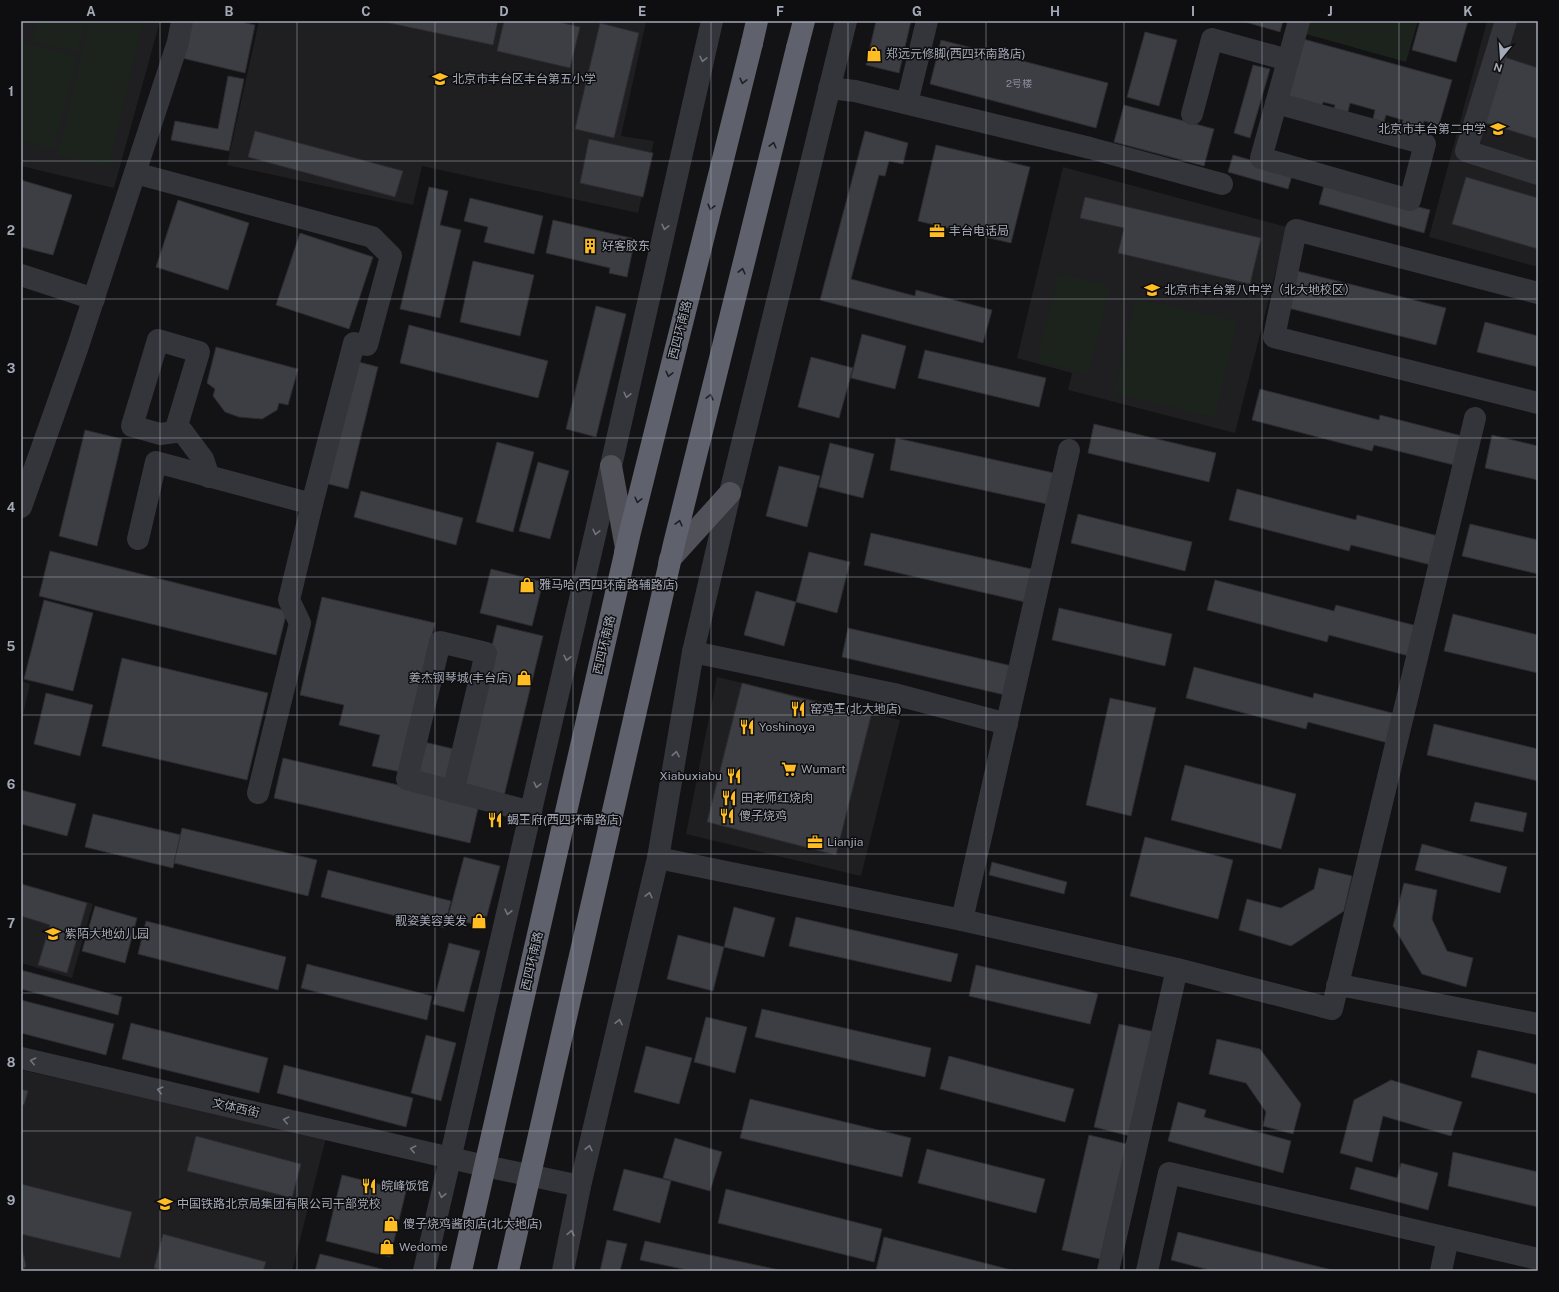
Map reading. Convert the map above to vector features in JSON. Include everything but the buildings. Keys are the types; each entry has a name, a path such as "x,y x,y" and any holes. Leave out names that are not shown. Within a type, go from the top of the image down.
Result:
{"highway":[{"name":"西四环南路","path":"461,1271 630,532 757,21"},
{"path":"508,1271 674,544 804,21"}],"main road":[{"name":"西四环南路","path":"461,1271 626,548 611,466"},
{"path":"508,1271 670,559 730,492"}],"street":[{"path":"21,507 94,299 178,42 182,21"},
{"name":"西四环南路","path":"424,1271 611,466 712,21"},
{"path":"563,1271 580,1186 658,858 693,652 730,492 846,21"},
{"path":"907,103 927,21"},
{"path":"1276,103 1425,144 1410,200 1261,158 1276,103 1299,21"},
{"path":"1506,21 1466,151 1538,174"},
{"path":"1192,114 1212,39 1288,60"},
{"path":"829,88 855,90 1090,148 1222,184"},
{"path":"135,173 372,238 391,256 367,346 354,343 312,504 289,600 300,623 258,793"},
{"path":"1538,293 1296,230 1274,337 1538,403"},
{"path":"21,275 94,299"},
{"path":"658,858 962,920 1177,969 1332,1009 1475,418"},
{"path":"175,432 182,431 203,459 209,477"},
{"path":"962,920 1069,450"},
{"path":"138,538 156,462 312,504"},
{"path":"453,792 486,653 440,642 407,779 453,792 531,812"},
{"path":"693,652 894,694 1006,724"},
{"path":"1108,1271 1177,969"},
{"path":"1337,986 1350,987 1538,1024"},
{"name":"文体西街","path":"21,1058 485,1166 580,1186"},
{"path":"1148,1271 1169,1173 1538,1259"},
{"path":"1441,1271 1448,1238"}],"shaded area":[{"path":"21,21 160,21 114,188 21,166"},
{"path":"38,21 85,21 77,52 33,41"},
{"path":"90,21 143,21 108,167 58,155"},
{"name":"北京市丰台区丰台第五小学","path":"259,21 646,22 621,136 654,141 638,213 422,166 413,205 227,165"},
{"path":"1302,21 1418,21 1406,62 1299,32"},
{"name":"北京市丰台第二中学","path":"1487,21 1538,21 1538,267 1429,237"},
{"path":"21,42 77,57 53,149 21,141"},
{"name":"北京市丰台第八中学（北大地校区）","path":"1063,167 1287,227 1235,433 1068,390 1072,373 1017,358"},
{"path":"1059,273 1110,286 1088,374 1037,361"},
{"path":"1136,298 1237,321 1215,417 1114,394"},
{"name":"Wumart","path":"717,677 900,720 861,876 686,834"},
{"path":"21,681 30,684 21,724"},
{"name":"紫陌大地幼儿园","path":"21,883 93,904 72,978 21,963"},
{"name":"中国铁路北京局集团有限公司干部党校","path":"21,1070 326,1138 292,1271 21,1271"}],"place":[{"name":"郑远元修脚(西四环南路店)","path":"874,54"},
{"name":"北京市丰台区丰台第五小学","path":"440,79"},
{"name":"北京市丰台第二中学","path":"1498,129"},
{"name":"丰台电话局","path":"937,231"},
{"name":"好客胶东","path":"590,246"},
{"name":"北京市丰台第八中学（北大地校区）","path":"1152,290"},
{"name":"雅马哈(西四环南路辅路店)","path":"527,585"},
{"name":"姜杰钢琴城(丰台店)","path":"524,678"},
{"name":"窑鸡王(北大地店)","path":"798,709"},
{"name":"Yoshinoya","path":"747,727"},
{"name":"Wumart","path":"789,769"},
{"name":"Xiabuxiabu","path":"734,776"},
{"name":"田老师红烧肉","path":"729,798"},
{"name":"傻子烧鸡","path":"727,816"},
{"name":"蝎王府(西四环南路店)","path":"495,820"},
{"name":"Lianjia","path":"815,842"},
{"name":"靓姿美容美发","path":"479,921"},
{"name":"紫陌大地幼儿园","path":"53,934"},
{"name":"皖峰饭馆","path":"369,1186"},
{"name":"中国铁路北京局集团有限公司干部党校","path":"165,1204"},
{"name":"傻子烧鸡酱肉店(北大地店)","path":"391,1224"},
{"name":"Wedome","path":"387,1247"}]}
